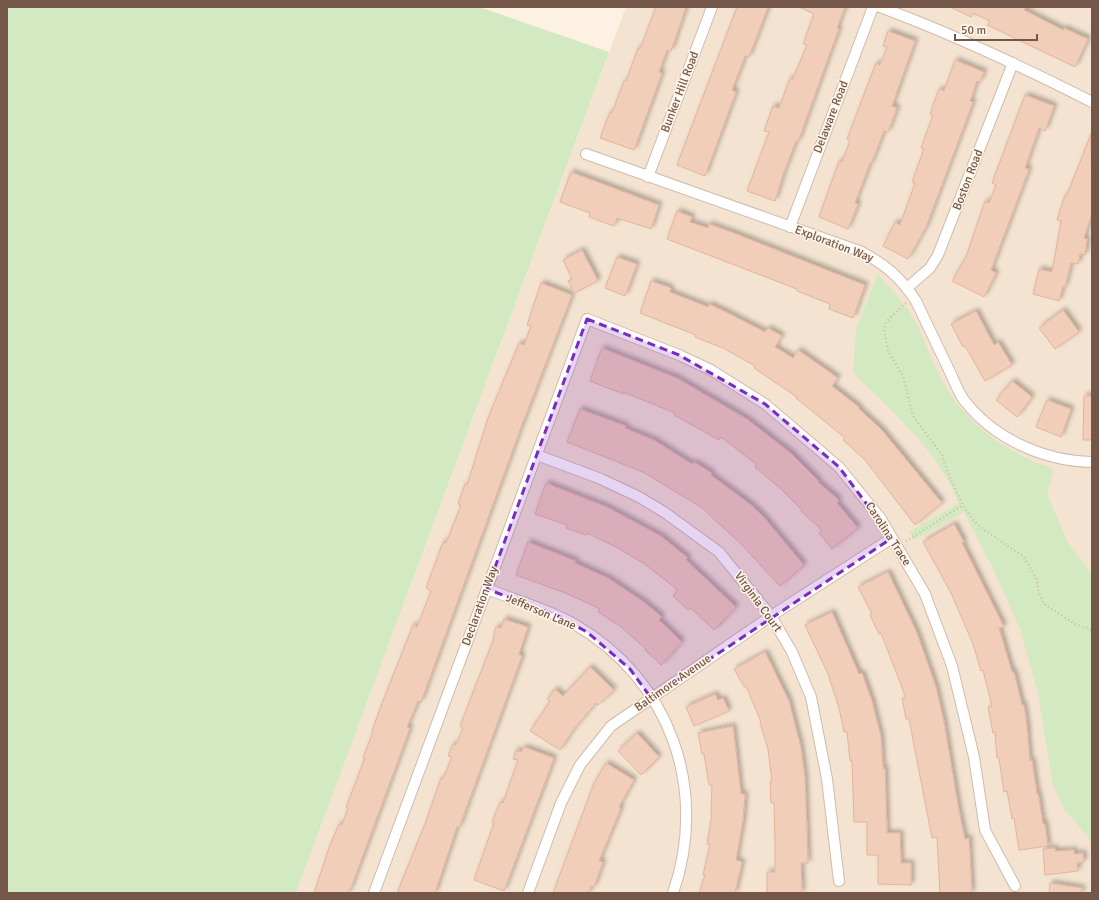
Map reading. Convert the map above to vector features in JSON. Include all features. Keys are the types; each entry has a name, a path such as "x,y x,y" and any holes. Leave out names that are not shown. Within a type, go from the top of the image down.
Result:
{"street":[{"name":"Bunker Hill Road","path":"648,177 712,7"},
{"name":"Delaware Road","path":"790,227 873,7"},
{"path":"880,7 921,22 1013,63 1092,102"},
{"name":"Boston Road","path":"907,288 930,268 938,255 1013,63"},
{"name":"Exploration Way","path":"586,154 862,252 884,265 907,288 914,298 963,399 979,417 1001,433 1030,450 1055,459 1092,462"},
{"name":"Declaration Way","path":"374,893 587,318"},
{"name":"Carolina Trace","path":"587,318 679,355 711,370 765,404 839,467 881,519 925,594 952,666 974,757 985,830 1015,886"},
{"name":"Virginia Court","path":"537,455 601,479 639,497 664,512 719,552 771,616 792,652 811,697 827,779 839,881"},
{"name":"Baltimore Avenue","path":"528,893 561,803 580,765 611,726 771,616 892,538"},
{"name":"Jefferson Lane","path":"486,589 558,616 587,632 611,650 630,669 651,698 670,732 676,748 681,763 686,792 686,836 681,869 673,893"}],"path":[{"path":"914,298 899,309 886,322 884,330 888,351 903,376 913,416 942,455 949,476 963,505 973,520 983,529 1024,556 1036,578 1040,596 1044,604 1075,624 1092,630"},
{"path":"905,542 963,505"}],"highlighted area":[{"path":"587,319 679,355 765,404 839,467 892,538 651,698 630,669 587,632 558,616 487,589"}],"shaded area":[{"path":"626,7 1092,7 1092,893 296,893"}],"green space":[{"path":"7,7 479,7 609,52 296,893 7,893"},
{"path":"878,274 911,314 939,375 960,407 987,434 1002,445 1054,469 1047,494 1068,543 1092,575 1092,848 1088,837 1064,809 1053,785 1038,693 1020,629 994,570 964,512 914,540 909,532 959,503 944,473 924,446 889,408 853,373 856,329"}],"building":[{"path":"656,7 686,7 671,51 667,50 659,72 662,73 634,150 600,138 610,112 612,113 624,81 626,81 638,48 640,49"},
{"path":"737,7 768,7 749,57 745,56 732,90 736,92 705,176 677,165"},
{"path":"799,7 845,7 837,28 839,29 798,142 796,141 783,175 775,201 747,191 769,132 764,131 773,106 779,108 790,78 793,79 807,45 803,44 814,14"},
{"path":"950,7 1026,7 1024,10 1063,30 1064,28 1088,39 1075,67 987,25 990,21 973,13 971,17"},
{"path":"888,31 915,41 892,106 897,108 888,132 884,131 871,164 870,163 855,203 858,204 848,229 819,217 839,161 842,162 850,141 847,139 876,63 880,65 887,47 883,46"},
{"path":"955,60 984,72 980,82 977,81 970,101 973,102 926,227 908,259 883,246 895,222 900,225 915,183 912,182 924,149 921,148 933,115 930,114 939,89 944,91"},
{"path":"1025,95 1054,106 1045,131 1039,128 1025,168 1029,169 991,270 996,273 984,297 952,281 966,257 985,201 989,203 996,185 992,183"},
{"path":"1091,134 1092,214 1084,238 1087,239 1085,255 1080,254 1078,264 1071,263 1065,287 1063,286 1059,301 1033,294 1039,269 1052,272 1061,221 1057,220 1065,195 1067,195"},
{"path":"571,172 659,205 651,229 617,218 614,226 589,217 590,213 560,202"},
{"path":"677,211 692,217 690,222 708,228 709,224 734,233 865,285 853,318 829,309 830,304 797,291 797,289 667,239"},
{"path":"582,250 598,281 574,293 568,281 572,279 563,260"},
{"path":"617,257 637,264 625,296 605,288"},
{"path":"651,281 671,288 670,292 708,307 709,304 765,332 768,328 782,336 775,347 793,358 798,350 838,378 832,386 860,408 859,409 881,429 942,503 915,525 865,460 843,440 845,438 796,398 797,397 754,368 755,366 723,348 695,337 696,335 640,313"},
{"path":"541,283 572,295 520,430 421,702 418,701 407,727 410,728 348,893 314,893 329,848 339,824 342,825 348,808 346,807 365,758 363,758 381,706 413,625 417,627 431,591 426,588 443,542 446,543 461,505 458,504 465,484 467,485 488,418 519,343 524,345 531,326 527,325"},
{"path":"1063,310 1079,332 1055,349 1039,328"},
{"path":"976,311 994,345 998,342 1012,365 985,381 965,346 963,347 951,324"},
{"path":"602,348 677,378 747,419 792,454 819,481 818,482 839,500 837,503 858,528 832,549 819,533 822,530 801,511 802,510 781,489 755,467 756,464 721,437 719,440 674,415 675,413 623,392 623,394 590,381"},
{"path":"1012,381 1032,397 1017,417 996,400"},
{"path":"1084,396 1092,396 1092,440 1083,440"},
{"path":"1047,400 1071,409 1061,437 1036,427"},
{"path":"580,409 626,426 625,428 654,440 692,464 694,462 712,473 711,475 750,504 762,515 804,565 780,586 741,544 701,507 643,472 567,442"},
{"path":"546,483 607,507 661,536 688,558 686,560 736,607 714,630 691,608 688,610 673,596 678,590 643,563 616,547 587,533 586,535 566,528 567,525 535,514"},
{"path":"954,524 1004,627 999,628 1012,672 1014,672 1022,705 1024,705 1030,761 1032,760 1037,794 1038,793 1043,824 1045,824 1048,846 1019,850 1014,818 1012,819 1007,791 1004,792 999,758 997,758 995,732 993,733 988,707 992,706 983,670 981,671 973,644 951,593 923,542"},
{"path":"528,542 576,561 575,563 608,578 644,602 662,617 659,620 682,642 661,665 645,650 646,649 620,626 598,612 600,609 568,594 516,575"},
{"path":"888,572 917,633 936,687 944,722 965,839 969,838 972,893 940,893 937,837 932,838 909,719 906,719 902,698 906,698 881,633 879,634 870,615 872,614 858,587"},
{"path":"832,612 859,674 862,673 872,701 881,737 883,769 885,768 887,833 900,833 901,863 911,863 911,885 878,884 878,855 867,855 867,822 854,822 852,761 850,761 847,732 844,732 839,708 828,674 805,625"},
{"path":"504,619 528,627 519,654 522,656 459,828 457,827 435,893 397,893 425,824 441,778 443,779 452,757 448,756 453,744 456,745 463,728 460,726 494,638 496,627 501,628"},
{"path":"765,652 789,701 801,748 805,778 808,863 801,863 802,893 767,893 767,872 775,872 774,803 771,803 770,782 772,782 768,749 760,723 761,722 746,686 744,687 734,669"},
{"path":"590,667 614,690 598,705 596,703 573,730 560,750 530,731 550,702 547,699 555,689 563,696"},
{"path":"715,694 718,700 723,698 729,711 694,726 686,707"},
{"path":"733,726 741,794 745,794 743,820 736,860 742,862 735,893 699,893 705,875 703,875 710,844 707,844 712,814 712,785 709,785 704,754 702,754 698,733"},
{"path":"637,733 659,757 641,775 618,751"},
{"path":"524,747 554,758 504,891 474,880 494,823 492,822 500,802 503,803 518,760 513,759 516,750 521,752"},
{"path":"606,763 634,780 619,807 621,808 599,861 603,862 594,887 591,886 589,893 553,893 594,783"},
{"path":"1055,848 1055,851 1074,850 1074,854 1083,853 1084,862 1077,863 1078,871 1045,875 1043,849"},
{"path":"1050,883 1082,888 1082,893 1049,893"}]}
